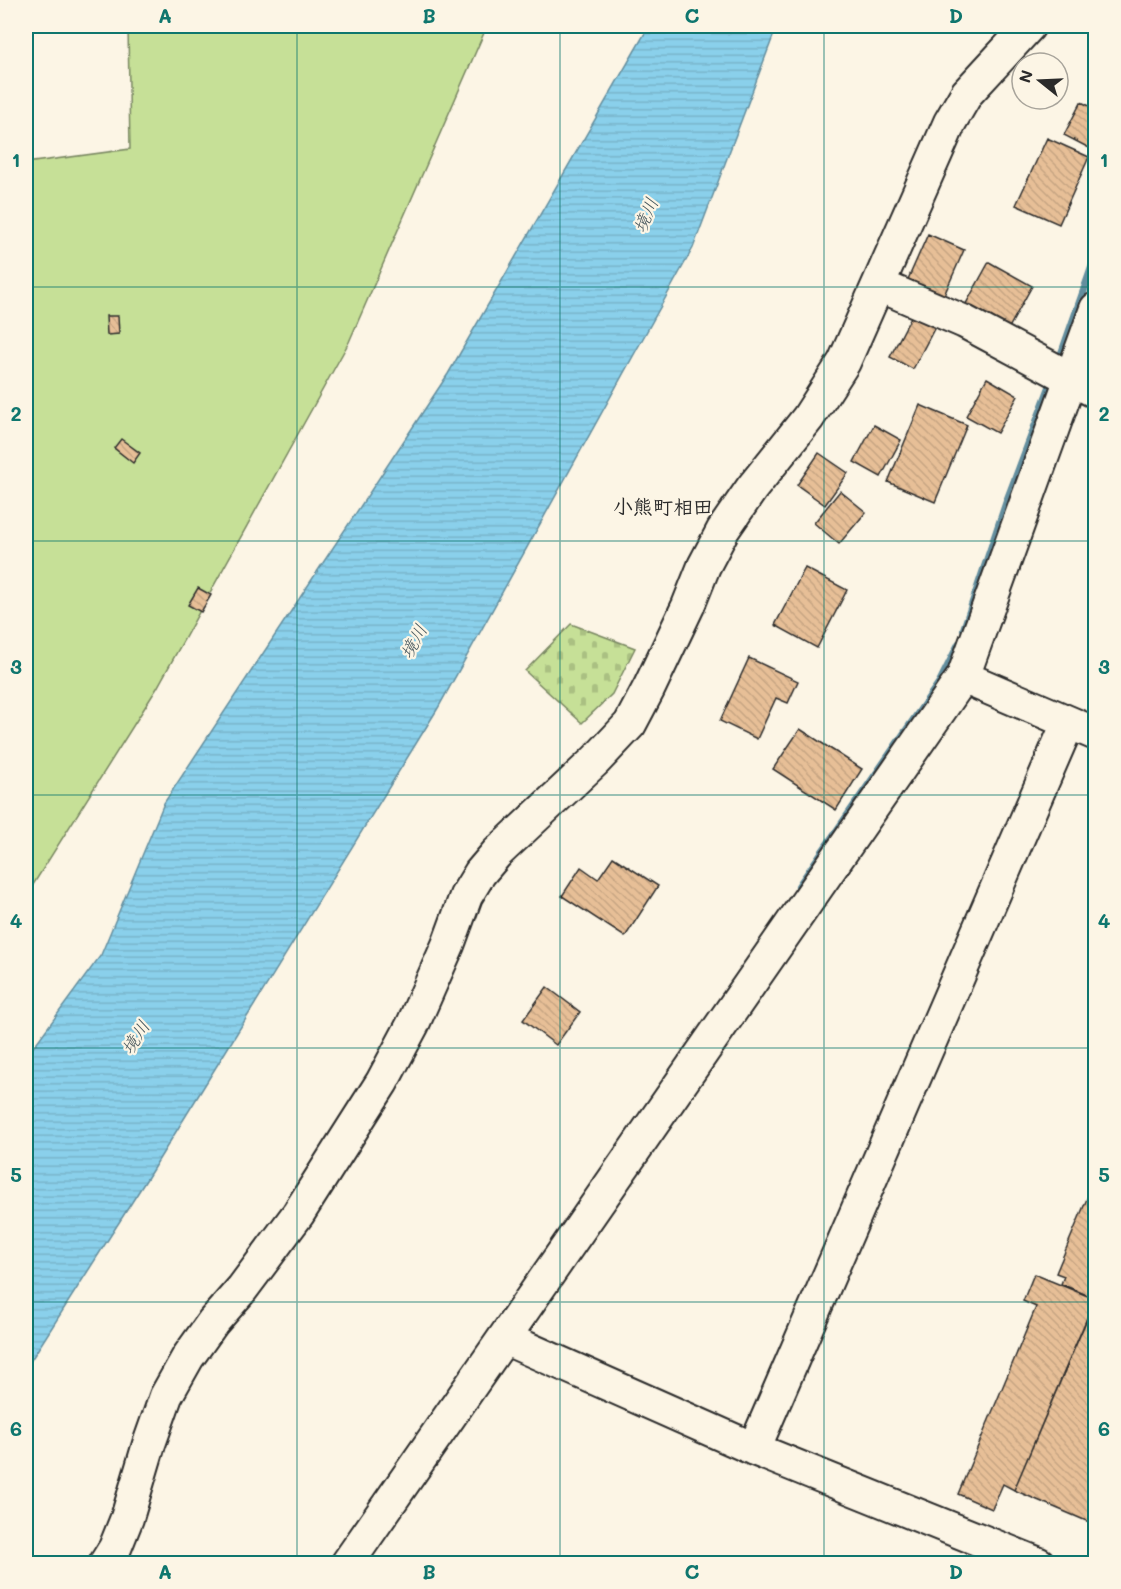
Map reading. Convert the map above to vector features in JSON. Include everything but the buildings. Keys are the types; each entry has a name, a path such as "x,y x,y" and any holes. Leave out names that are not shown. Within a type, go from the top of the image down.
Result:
{"street":[{"path":"105,1563 115,1548 127,1518 166,1396 188,1358 213,1322 242,1289 298,1214 382,1082 413,1024 448,945 466,896 480,873 497,853 596,760 630,724 723,530 752,488 808,418 844,362 950,122 967,93 996,59 1029,26"},
{"path":"879,285 965,322 1068,377"},
{"path":"347,1563 963,677 1068,377 1095,309"},
{"path":"754,1449 1082,728 963,677"},
{"path":"504,1338 754,1449 1040,1563"}],"green space":[{"path":"128,26 487,26 349,342 157,688 26,896 26,163 130,149"},
{"path":"571,624 635,648 612,694 582,723 525,671"}],"water":[{"name":"境川","path":"649,26 777,26 693,248 438,708 148,1177 26,1368 26,1057 101,955 164,803 448,374"}],"waterway":[{"path":"964,629 1007,501 1096,256"},
{"path":"799,886 940,682 959,644"}],"district":[{"name":"小熊町相田","path":"663,506"}]}
